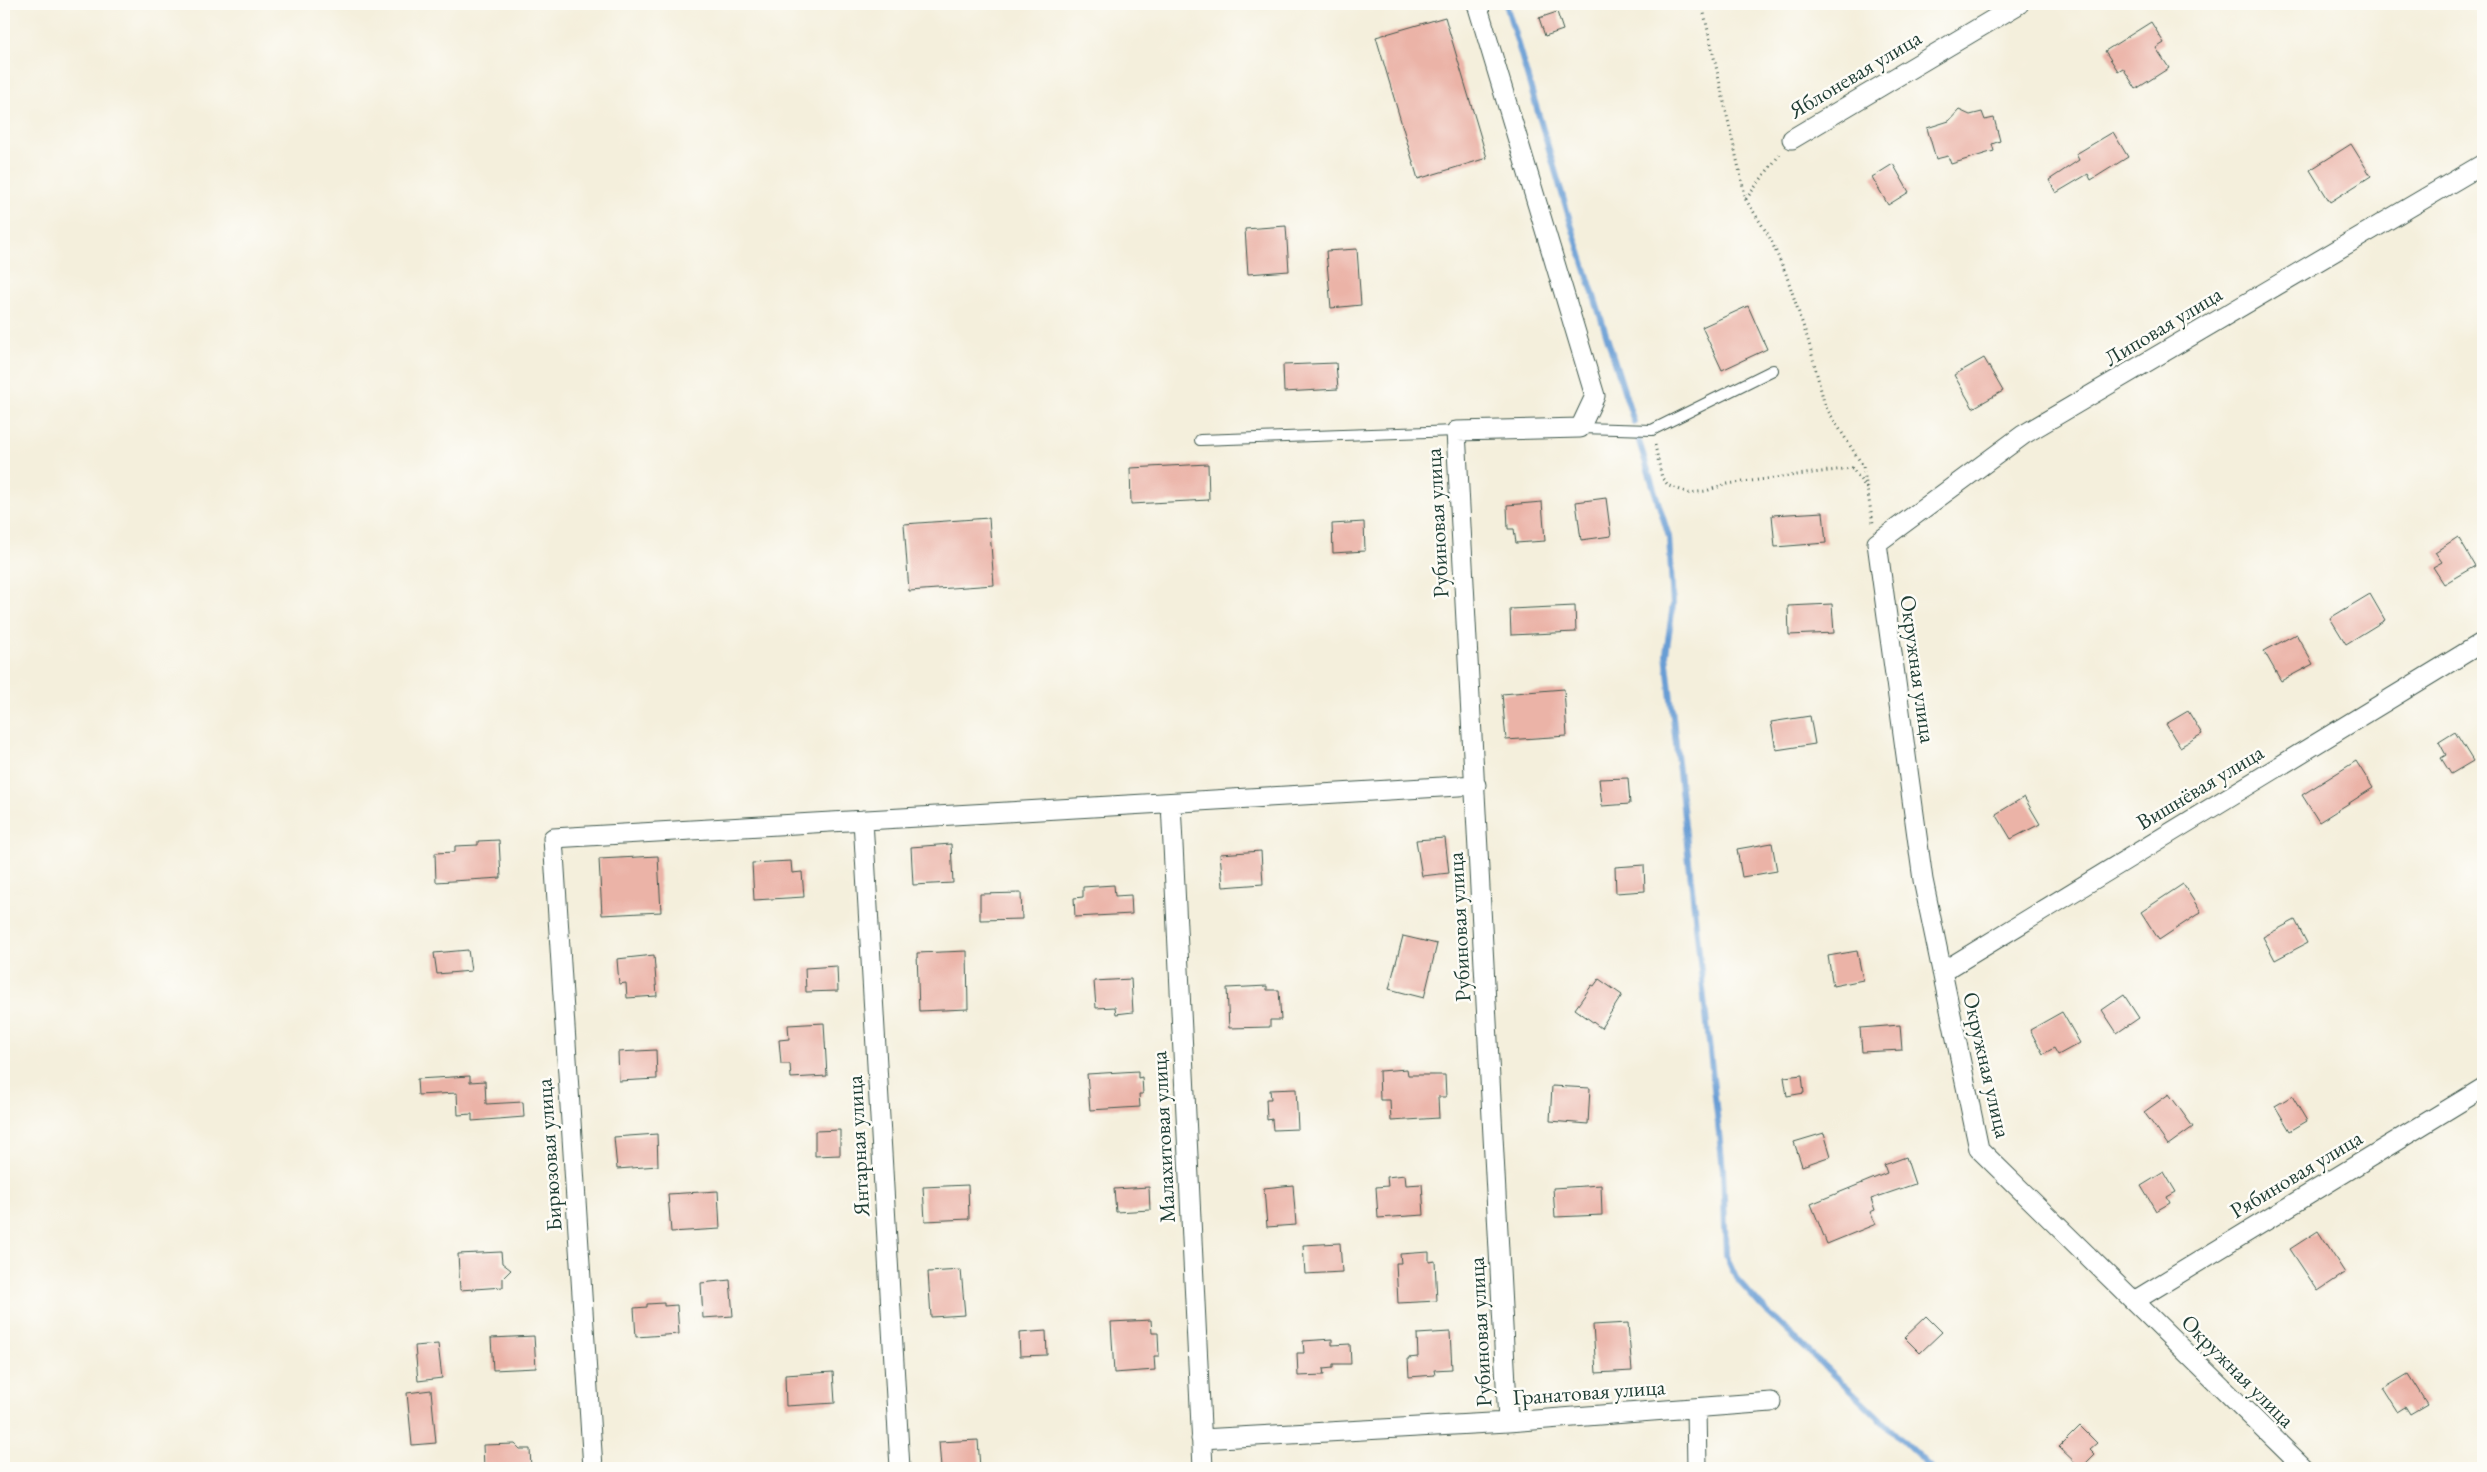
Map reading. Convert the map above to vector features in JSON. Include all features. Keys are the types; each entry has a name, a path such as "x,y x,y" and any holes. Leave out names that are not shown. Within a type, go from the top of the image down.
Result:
{"street":[{"path":"1456,431 1580,428 1595,396 1476,4"},
{"name":"Яблоневая улица","path":"1792,139 2019,4"},
{"name":"Липовая улица","path":"1877,543 2023,435 2483,164"},
{"name":"Рубиновая улица","path":"1456,431 1508,1422"},
{"name":"Окружная улица","path":"1877,543 1923,880 1979,1149 2304,1468"},
{"name":"Вишнёвая улица","path":"1942,972 2483,642"},
{"path":"863,820 1476,785"},
{"name":"Малахитовая улица","path":"1171,803 1203,1468"},
{"name":"Бирюзовая улица","path":"593,1468 553,838 863,820"},
{"name":"Янтарная улица","path":"863,820 900,1468"},
{"name":"Рябиновая улица","path":"2134,1301 2483,1088"},
{"name":"Гранатовая улица","path":"1201,1439 1508,1422 1771,1402"},
{"path":"1696,1408 1697,1468"}],"lane":[{"path":"1580,428 1652,430 1773,370"},
{"path":"1200,440 1456,431"}],"path":[{"path":"1702,4 1746,200 1769,236 1786,274 1809,343 1826,406 1863,466 1877,543"},
{"path":"1746,200 1792,139"},
{"path":"1652,430 1662,478 1669,486 1689,493 1706,491 1727,484 1852,468 1868,490"}],"building":[{"path":"1557,12 1563,30 1545,36 1539,18"},
{"path":"1445,17 1487,158 1418,179 1376,37"},
{"path":"2151,22 2164,43 2156,48 2169,68 2136,89 2123,68 2118,71 2105,51"},
{"path":"1959,110 1970,115 1982,112 1985,120 1994,118 2000,141 1992,144 1994,151 1951,164 1948,156 1936,159 1927,128 1949,121"},
{"path":"2113,132 2128,157 2091,180 2088,174 2056,193 2049,180 2079,160 2076,154"},
{"path":"2351,144 2371,176 2330,202 2310,170"},
{"path":"1893,164 1909,192 1888,205 1872,177"},
{"path":"1286,226 1289,271 1248,274 1245,229"},
{"path":"1357,249 1361,305 1331,308 1326,251"},
{"path":"1748,306 1767,349 1722,370 1702,327"},
{"path":"1984,358 2003,391 1973,408 1954,375"},
{"path":"1336,363 1338,389 1284,392 1283,365"},
{"path":"1208,464 1209,500 1131,504 1130,468"},
{"path":"1606,498 1611,536 1581,540 1576,502"},
{"path":"1542,502 1545,541 1516,543 1514,529 1508,529 1507,505"},
{"path":"1823,512 1826,543 1775,547 1772,515"},
{"path":"989,518 994,585 909,591 904,524"},
{"path":"1364,522 1365,551 1333,553 1332,524"},
{"path":"2458,537 2475,566 2444,584 2433,567 2442,562 2435,552"},
{"path":"2370,594 2385,620 2346,644 2330,618"},
{"path":"1832,604 1834,633 1789,635 1788,606"},
{"path":"1575,606 1576,632 1511,635 1510,609"},
{"path":"2296,634 2313,664 2281,681 2264,651"},
{"path":"1564,689 1567,736 1506,740 1502,694"},
{"path":"2188,711 2202,734 2180,747 2166,724"},
{"path":"1810,716 1815,744 1776,750 1771,722"},
{"path":"2455,732 2473,761 2451,774 2441,758 2446,755 2439,742"},
{"path":"2356,761 2373,788 2319,822 2302,795"},
{"path":"1628,778 1630,804 1602,806 1599,779"},
{"path":"2024,797 2040,824 2011,839 1996,814"},
{"path":"1445,838 1449,873 1422,876 1416,840"},
{"path":"499,840 501,878 436,882 435,853 455,852 455,846 478,845 478,841"},
{"path":"1772,843 1777,871 1742,877 1737,849"},
{"path":"951,844 953,883 913,885 911,847"},
{"path":"1261,851 1263,884 1223,887 1220,854"},
{"path":"658,856 661,912 602,915 599,859"},
{"path":"791,861 792,873 802,872 804,897 754,900 752,863"},
{"path":"1644,865 1645,891 1616,893 1615,867"},
{"path":"2183,884 2201,912 2159,940 2141,912"},
{"path":"1114,885 1115,896 1131,895 1132,914 1075,917 1074,898 1083,897 1083,887"},
{"path":"1021,893 1022,919 980,920 980,894"},
{"path":"2295,920 2307,943 2275,960 2263,937"},
{"path":"1403,936 1437,944 1424,998 1389,989"},
{"path":"468,950 471,971 437,974 434,953"},
{"path":"967,951 968,1009 919,1011 917,953"},
{"path":"1857,951 1863,980 1833,986 1828,956"},
{"path":"654,955 657,996 627,998 626,983 619,984 617,959"},
{"path":"837,966 838,991 806,992 805,968"},
{"path":"1131,979 1133,1012 1116,1014 1115,1007 1096,1008 1094,981"},
{"path":"1599,979 1622,995 1601,1028 1575,1009 1592,985 1594,986"},
{"path":"1267,986 1267,990 1279,990 1281,1020 1270,1020 1270,1027 1229,1028 1227,988"},
{"path":"2124,995 2139,1018 2117,1033 2102,1010"},
{"path":"2062,1012 2080,1043 2058,1055 2054,1048 2043,1054 2030,1030"},
{"path":"824,1023 827,1076 791,1078 790,1064 781,1064 779,1040 789,1039 788,1025"},
{"path":"1900,1025 1902,1050 1862,1052 1860,1028"},
{"path":"656,1050 657,1079 619,1081 618,1052"},
{"path":"1407,1069 1408,1075 1445,1075 1446,1097 1438,1097 1439,1118 1391,1121 1390,1100 1380,1100 1379,1071"},
{"path":"1138,1071 1138,1078 1142,1077 1143,1094 1139,1094 1140,1107 1090,1110 1087,1074"},
{"path":"1802,1075 1804,1093 1787,1096 1784,1077"},
{"path":"470,1076 470,1082 485,1081 486,1104 523,1102 524,1117 472,1121 472,1114 458,1115 457,1093 418,1095 417,1079"},
{"path":"1552,1086 1590,1088 1588,1124 1550,1121"},
{"path":"1296,1089 1298,1129 1273,1130 1272,1119 1267,1120 1266,1099 1271,1099 1270,1090"},
{"path":"2169,1094 2193,1127 2168,1145 2144,1112"},
{"path":"2292,1096 2307,1121 2290,1131 2275,1106"},
{"path":"840,1130 840,1155 815,1156 815,1131"},
{"path":"1824,1133 1831,1156 1802,1166 1794,1142"},
{"path":"657,1134 658,1166 617,1169 614,1137"},
{"path":"1906,1157 1915,1184 1871,1199 1875,1210 1870,1212 1876,1224 1827,1244 1811,1204 1887,1173 1884,1165"},
{"path":"2164,1172 2176,1192 2167,1197 2170,1203 2156,1211 2141,1186"},
{"path":"1405,1175 1406,1185 1422,1184 1424,1215 1378,1218 1376,1187 1388,1186 1387,1177"},
{"path":"968,1185 969,1219 925,1221 923,1187"},
{"path":"1293,1185 1296,1225 1267,1227 1264,1188"},
{"path":"1601,1185 1602,1215 1555,1217 1553,1188"},
{"path":"1149,1187 1150,1210 1116,1212 1114,1189"},
{"path":"718,1191 720,1229 671,1232 668,1194"},
{"path":"2318,1231 2345,1273 2318,1291 2290,1249"},
{"path":"1340,1243 1342,1272 1305,1274 1303,1245"},
{"path":"501,1252 502,1263 511,1270 503,1278 503,1287 460,1290 458,1254"},
{"path":"1429,1252 1429,1262 1435,1261 1437,1301 1398,1303 1396,1263 1401,1263 1400,1254"},
{"path":"961,1270 965,1315 931,1317 928,1272"},
{"path":"730,1280 733,1316 703,1318 701,1283"},
{"path":"664,1303 664,1306 677,1305 679,1334 636,1337 634,1308 647,1307 647,1304"},
{"path":"1926,1316 1942,1332 1920,1353 1904,1337"},
{"path":"1151,1320 1152,1333 1158,1333 1159,1356 1154,1356 1155,1370 1114,1373 1111,1322"},
{"path":"1628,1323 1632,1371 1596,1373 1593,1325"},
{"path":"1046,1331 1047,1355 1020,1356 1019,1333"},
{"path":"1450,1332 1452,1369 1434,1370 1435,1375 1409,1377 1408,1358 1418,1357 1417,1334"},
{"path":"534,1336 536,1368 493,1370 491,1338"},
{"path":"1332,1339 1332,1345 1350,1344 1351,1364 1333,1364 1333,1368 1323,1369 1324,1375 1298,1376 1297,1353 1304,1353 1303,1341"},
{"path":"438,1344 442,1378 418,1381 415,1346"},
{"path":"833,1372 835,1403 786,1406 785,1375"},
{"path":"2408,1374 2427,1404 2410,1414 2405,1406 2397,1411 2383,1389"},
{"path":"431,1390 436,1443 412,1445 407,1393"},
{"path":"2080,1426 2097,1443 2090,1449 2095,1454 2081,1468 2059,1447"},
{"path":"978,1440 980,1468 941,1468 939,1442"},
{"path":"515,1444 520,1449 530,1449 531,1468 484,1468 483,1445"}],"waterway":[{"path":"1506,4 1571,224 1634,422"},
{"path":"1638,438 1669,537 1673,605 1666,654 1723,1169 1726,1256 1736,1278 1761,1306 1931,1468"}]}
